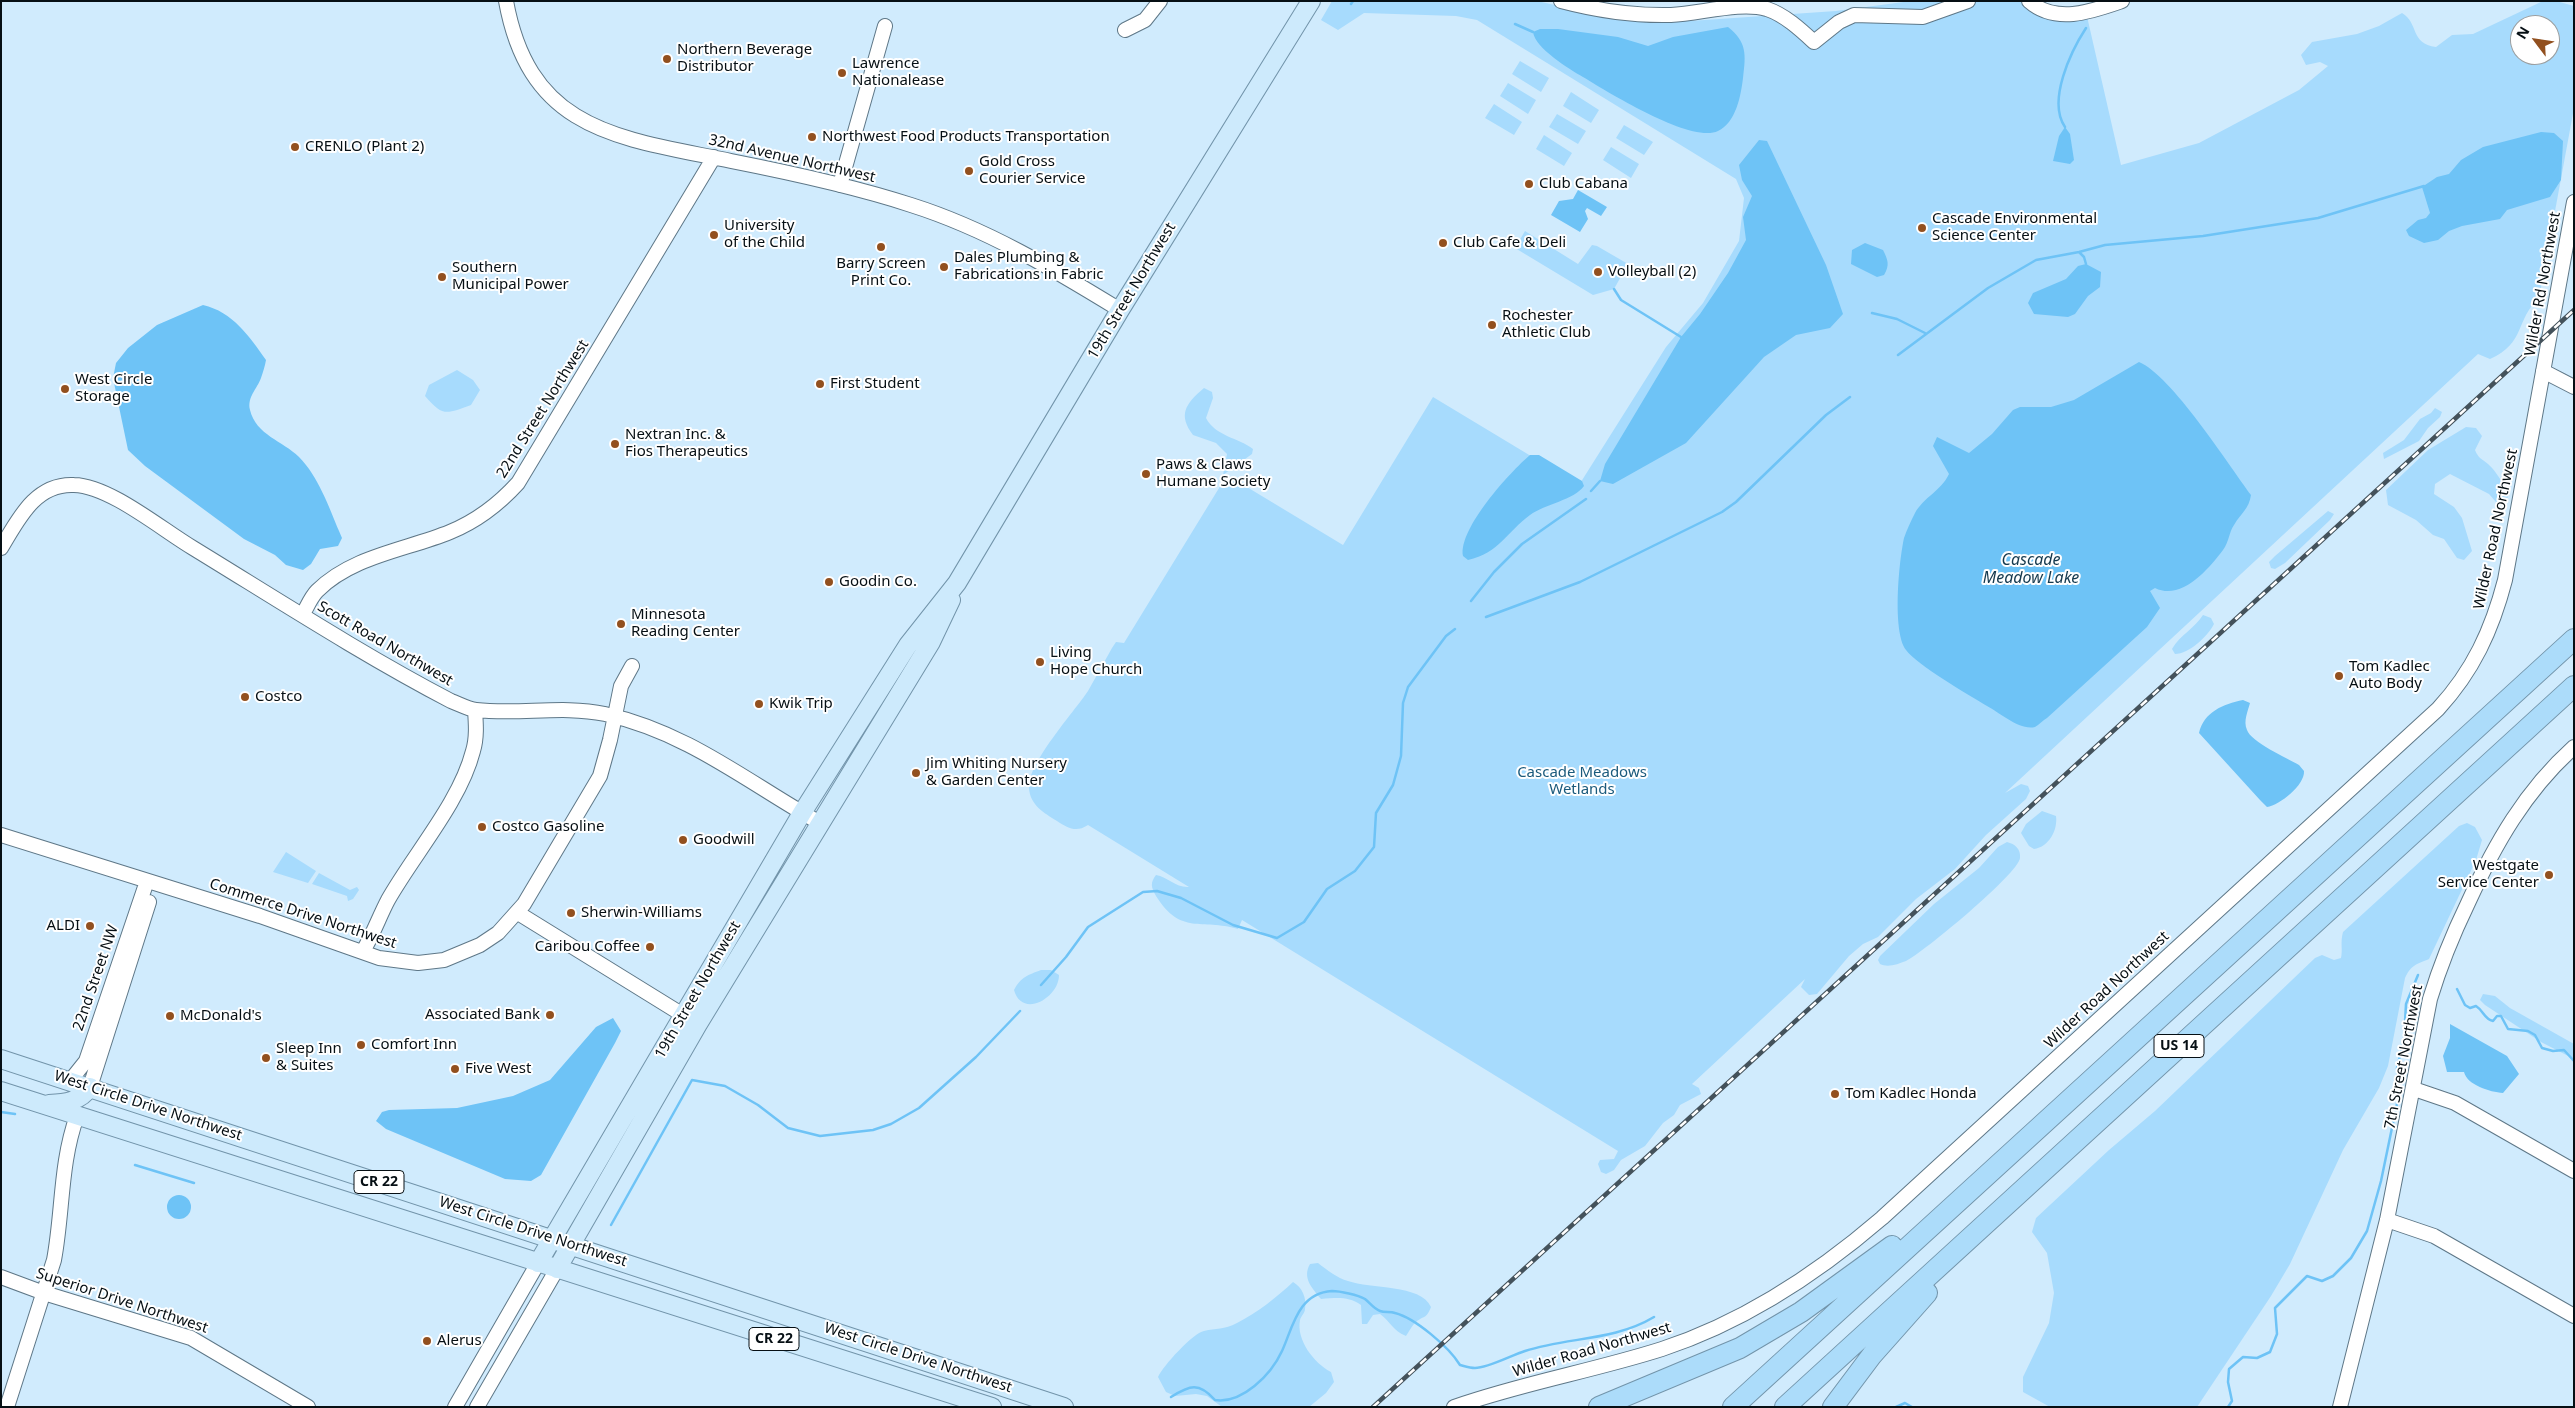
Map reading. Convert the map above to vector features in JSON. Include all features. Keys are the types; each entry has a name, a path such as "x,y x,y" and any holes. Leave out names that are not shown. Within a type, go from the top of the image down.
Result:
{"highway":[{"name":"US 14","path":"1733,1407 2574,639"},
{"name":"US 14","path":"1785,1407 2574,686"},
{"path":"1833,1407 1872,1355 1909,1313 2068,1147"},
{"path":"1599,1407 1706,1364 1772,1330 1838,1286 2001,1163"}],"main road":[{"name":"19th Street Northwest","path":"557,1269 698,1024 931,642 957,583 1120,310 1311,1"},
{"name":"19th Street Northwest","path":"538,1262 802,813 908,645 957,583"},
{"name":"West Circle Drive Northwest","path":"1,1059 1064,1407"},
{"path":"43,1104 73,1101 85,1094 90,1087"},
{"name":"West Circle Drive Northwest","path":"1,1091 992,1407"}],"street":[{"name":"32nd Avenue Northwest","path":"506,1 512,31 525,64 544,90 573,115 587,123 617,136 840,185 911,205 983,233 1039,261 1120,310"},
{"path":"1125,30 1145,20 1160,1"},
{"path":"1561,1 1629,15 1698,13 1745,6 1767,9 1797,26 1814,42 1839,22 1854,15 1922,17 1968,1"},
{"path":"1576,1 1598,10"},
{"path":"2029,1 2042,10 2073,15 2122,1"},
{"path":"840,185 885,26"},
{"name":"22nd Street Northwest","path":"303,614 316,592 335,577 364,562 450,532 476,520 504,498 518,483 714,157"},
{"name":"Wilder Rd Northwest","path":"2543,372 2574,202"},
{"path":"2543,372 2574,387"},
{"name":"Wilder Road Northwest","path":"1454,1407 1663,1348 1720,1326 1807,1277 1882,1218 2438,709 2462,681 2474,662 2496,611 2505,580 2543,372"},
{"name":"Scott Road Northwest","path":"1,548 27,504 54,488 72,484 104,492 420,685 451,701 475,710 566,710 614,716 640,723 686,742 820,823"},
{"name":"Commerce Drive Northwest","path":"1,835 151,882 363,951 379,958 418,963 444,960 480,945 498,933 518,913 600,776 621,686 632,666"},
{"path":"363,951 374,934 388,901 462,782 473,751 476,732 475,710"},
{"name":"7th Street Northwest","path":"2340,1407 2387,1220 2434,986 2455,930 2482,872 2526,798 2574,747"},
{"name":"22nd Street NW","path":"70,1081 86,1061 151,882"},
{"name":"22nd Street NW","path":"90,1087 151,882"},
{"path":"518,913 683,1016"},
{"path":"2414,1090 2449,1100 2574,1171"},
{"path":"7,1407 44,1293 58,1237 62,1178 77,1116"},
{"path":"2387,1220 2434,1236 2574,1316"},
{"name":"19th Street Northwest","path":"455,1407 538,1262"},
{"name":"19th Street Northwest","path":"477,1407 557,1269"},
{"name":"Superior Drive Northwest","path":"1,1277 44,1293 191,1338 308,1407"}],"green space":[{"name":"Cascade Meadows Wetlands","path":"1332,1 1537,1 1618,19 1690,21 1836,11 1911,1 2029,1 2086,12 2121,165 2199,143 2299,90 2328,66 2320,62 2306,65 2301,55 2312,42 2357,34 2379,26 2402,13 2411,22 2418,38 2422,42 2436,47 2452,35 2473,34 2510,17 2510,65 2560,65 2560,15 2513,15 2543,1 2556,1 2574,6 2574,108 2539,298 2531,306 2509,346 2490,359 2478,354 2005,793 2021,784 2028,786 2030,791 2026,799 1986,835 1955,869 1916,899 1878,937 1863,944 1849,956 1817,994 1809,995 1801,987 1805,979 1692,1084 1699,1088 1701,1094 1680,1105 1674,1115 1663,1123 1645,1146 1621,1160 1614,1170 1606,1174 1601,1172 1598,1164 1600,1160 1614,1159 1618,1151 1242,920 1238,929 1192,923 1174,916 1156,896 1152,888 1153,880 1156,875 1180,886 1189,887 1088,825 1076,829 1061,824 1038,808 1030,794 1030,778 1043,752 1088,691 1116,642 1124,643 1227,475 1343,545 1433,397 1579,485 1666,347 1703,303 1739,241 1744,198 1736,179 1477,20 1456,16 1364,13 1338,30 1321,20"},
{"path":"1520,61 1549,78 1541,92 1512,74"},
{"path":"1508,83 1536,100 1528,114 1500,96"},
{"path":"1571,92 1599,110 1591,123 1563,106"},
{"path":"1494,104 1522,122 1514,135 1485,118"},
{"path":"1557,114 1586,131 1578,144 1549,127"},
{"path":"1624,125 1653,142 1644,155 1616,138"},
{"path":"1544,135 1572,153 1564,166 1536,149"},
{"path":"1611,147 1639,164 1631,178 1603,160"},
{"path":"1525,231 1578,264 1592,245 1628,264 1614,289 1593,295 1515,248"},
{"path":"457,370 473,380 480,390 471,405 445,412 436,408 425,396 429,385"},
{"path":"1204,388 1212,392 1213,398 1206,418 1210,424 1221,433 1253,449 1252,454 1223,475 1227,454 1216,443 1193,435 1186,421 1185,416 1188,405"},
{"path":"2435,408 2442,412 2440,417 2428,428 2419,441 2384,459 2383,453 2404,440 2420,419 2431,413"},
{"path":"2466,427 2476,428 2482,436 2475,450 2479,457 2498,475 2508,497 2503,503 2496,502 2489,494 2450,474 2435,484 2434,494 2454,507 2462,518 2472,551 2464,560 2457,558 2444,539 2433,535 2416,520 2388,505 2386,490 2428,450"},
{"path":"2328,511 2334,514 2330,520 2285,563 2275,569 2271,568 2269,562 2275,556"},
{"path":"2203,615 2211,618 2214,624 2211,629 2192,648 2175,654 2172,649 2175,644"},
{"path":"2042,811 2056,816 2056,827 2044,845 2034,849 2029,846 2021,833 2026,824"},
{"path":"2467,823 2475,827 2482,840 2476,860 2429,959 2412,968 2405,978 2388,1066 2379,1088 2343,1150 2290,1264 2271,1296 2197,1407 2050,1407 2023,1392 2023,1377 2049,1323 2054,1293 2047,1253 2032,1232 2036,1218 2109,1150 2155,1111 2315,958 2322,955 2334,960 2341,958 2343,932 2459,826"},
{"path":"2007,842 2017,847 2020,852 2020,858 2016,866 1988,895 1916,955 1906,961 1890,966 1880,964 1878,960 1880,956 1934,904 1979,868 1998,847"},
{"path":"286,852 316,871 308,883 273,872"},
{"path":"319,873 350,890 357,887 359,890 353,899 348,901 347,896 312,884"},
{"path":"1041,970 1051,970 1059,975 1053,991 1040,1002 1024,1003 1018,999 1014,990 1025,977"},
{"path":"2483,994 2495,996 2510,1008 2574,1044 2574,1059 2541,1042 2485,1005 2480,1000"},
{"path":"1318,1263 1344,1280 1394,1288 1417,1294 1431,1307 1426,1316 1415,1323 1406,1336 1380,1314 1373,1315 1367,1324 1362,1324 1361,1305 1347,1299 1321,1299 1314,1291 1309,1283 1307,1274 1310,1264"},
{"path":"1293,1282 1301,1290 1305,1301 1305,1310 1300,1320 1299,1328 1304,1343 1318,1363 1331,1372 1334,1382 1326,1393 1309,1407 1222,1407 1207,1396 1196,1394 1175,1396 1166,1392 1158,1377 1172,1358 1193,1337 1204,1331 1228,1327 1245,1319 1280,1294"}],"water":[{"path":"1728,27 1739,38 1744,49 1745,62 1741,92 1729,122 1718,131 1705,133 1670,124 1611,94 1554,58 1540,45 1533,32 1540,29 1558,29 1618,37 1648,46 1673,37"},
{"path":"2065,127 2070,134 2074,160 2070,164 2053,161 2059,136"},
{"path":"2541,132 2554,133 2563,141 2561,180 2550,197 2507,210 2500,219 2462,226 2449,231 2438,240 2424,243 2409,236 2406,230 2418,220 2426,218 2430,213 2422,187 2437,177 2449,174 2461,160 2483,147"},
{"path":"1759,140 1767,141 1826,265 1843,314 1830,328 1796,335 1764,357 1686,443 1613,484 1600,481 1605,464 1681,337 1700,314 1728,273 1746,240 1743,217 1752,196 1742,180 1739,165"},
{"path":"1578,190 1607,207 1601,216 1587,208 1585,211 1588,219 1580,232 1551,215 1559,201 1573,199"},
{"path":"1865,243 1883,250 1888,262 1884,275 1877,277 1851,264 1852,250"},
{"path":"2086,264 2101,272 2100,287 2088,296 2075,314 2068,317 2034,314 2028,303 2033,293 2066,279 2078,266"},
{"path":"203,305 214,308 232,319 247,334 266,360 261,378 249,405 253,419 264,432 293,451 312,473 342,538 338,546 320,549 311,564 303,570 286,565 275,555 244,539 145,466 128,450 113,378 116,363 128,348 157,325"},
{"name":"Cascade Meadow Lake","path":"2139,362 2152,370 2182,402 2251,495 2250,500 2232,528 2227,544 2202,574 2184,587 2165,591 2155,588 2150,591 2160,608 2147,627 2035,727 2016,724 1921,664 1906,650 1902,641 1899,628 1898,596 1904,538 1919,507 1942,485 1949,474 1933,446 1937,437 1969,453 1992,434 2013,410 2020,407 2051,407 2074,400"},
{"path":"1530,455 1539,455 1582,481 1584,486 1573,495 1536,511 1495,547 1479,557 1468,560 1463,556 1464,545 1477,517 1510,474"},
{"path":"2243,700 2250,703 2246,723 2250,735 2262,745 2299,765 2304,771 2300,782 2291,794 2267,807 2199,733 2205,720 2215,710"},
{"path":"613,1018 621,1031 615,1043 541,1175 531,1181 505,1179 386,1129 376,1121 382,1112 389,1110 457,1108 513,1096 550,1080 596,1027"},
{"path":"2450,1024 2507,1056 2519,1074 2503,1093 2474,1084 2466,1077 2464,1072 2447,1072 2443,1056 2450,1038"},
{"path":"179,1195 184,1196 190,1202 190,1212 184,1218 179,1219 174,1218 168,1212 167,1207 168,1202 174,1196"}],"waterway":[{"path":"1515,24 1533,32"},
{"path":"2065,127 2060,116 2060,90 2068,63 2086,28"},
{"path":"1898,355 1988,288 2036,260 2105,245 2203,236 2318,218 2424,186"},
{"path":"2079,252 2084,257 2086,264"},
{"path":"1614,289 1621,300 1681,337"},
{"path":"1872,313 1897,319 1925,333"},
{"path":"1486,617 1580,582 1722,512 1736,502 1826,415 1850,397"},
{"path":"1591,491 1600,481"},
{"path":"1471,601 1494,572 1522,544 1586,499"},
{"path":"1041,985 1066,957 1088,927 1143,892 1157,891 1181,898 1233,925 1277,938 1304,922 1327,889 1355,871 1374,847 1376,813 1393,785 1401,756 1403,703 1408,687 1446,636 1455,629"},
{"path":"2228,1407 2232,1401 2228,1382 2229,1369 2243,1357 2257,1358 2270,1352 2277,1334 2275,1308 2307,1276 2322,1281 2333,1276 2351,1258 2367,1231 2381,1181 2399,1094 2397,1068 2404,1039 2406,1004 2418,975"},
{"path":"2457,989 2465,1005 2470,1008 2476,1006 2488,1019 2493,1021 2497,1016 2501,1016 2508,1029 2528,1031 2535,1035 2542,1048 2553,1051 2564,1050 2574,1061"},
{"path":"611,1225 692,1080 725,1086 758,1105 788,1128 820,1136 873,1130 891,1124 919,1108 976,1057 1020,1011"},
{"path":"1,1112 15,1114"},
{"path":"135,1165 194,1183"},
{"path":"1171,1397 1194,1387 1204,1390 1215,1400 1225,1400 1245,1393 1271,1369 1282,1351 1298,1313 1304,1305 1311,1298 1321,1293 1332,1291 1358,1296 1382,1312 1391,1312 1403,1316 1440,1342 1460,1365 1473,1368 1486,1366 1541,1347 1607,1335 1639,1325 1654,1317"},
{"path":"1896,1407 1905,1403 1912,1407"}],"railway":[{"path":"1373,1407 2574,310"}],"place":[{"name":"Northern Beverage Distributor","path":"667,59"},
{"name":"Lawrence Nationalease","path":"842,73"},
{"name":"Northwest Food Products Transportation","path":"812,137"},
{"name":"CRENLO (Plant 2)","path":"295,147"},
{"name":"Gold Cross Courier Service","path":"969,171"},
{"name":"Club Cabana","path":"1529,184"},
{"name":"Cascade Environmental Science Center","path":"1922,228"},
{"name":"University of the Child","path":"714,235"},
{"name":"Club Cafe & Deli","path":"1443,243"},
{"name":"Barry Screen Print Co.","path":"881,247"},
{"name":"Dales Plumbing & Fabrications in Fabric","path":"944,267"},
{"name":"Volleyball (2)","path":"1598,272"},
{"name":"Southern Municipal Power","path":"442,277"},
{"name":"Rochester Athletic Club","path":"1492,325"},
{"name":"First Student","path":"820,384"},
{"name":"West Circle Storage","path":"65,389"},
{"name":"Nextran Inc. & Fios Therapeutics","path":"615,444"},
{"name":"Paws & Claws Humane Society","path":"1146,474"},
{"name":"Goodin Co.","path":"829,582"},
{"name":"Minnesota Reading Center","path":"621,624"},
{"name":"Living Hope Church","path":"1040,662"},
{"name":"Tom Kadlec Auto Body","path":"2339,676"},
{"name":"Costco","path":"245,697"},
{"name":"Kwik Trip","path":"759,704"},
{"name":"Jim Whiting Nursery & Garden Center","path":"916,773"},
{"name":"Costco Gasoline","path":"482,827"},
{"name":"Goodwill","path":"683,840"},
{"name":"Westgate Service Center","path":"2549,875"},
{"name":"Sherwin-Williams","path":"571,913"},
{"name":"ALDI","path":"90,926"},
{"name":"Caribou Coffee","path":"650,947"},
{"name":"Associated Bank","path":"550,1015"},
{"name":"McDonald's","path":"170,1016"},
{"name":"Comfort Inn","path":"361,1045"},
{"name":"Sleep Inn & Suites","path":"266,1058"},
{"name":"Five West","path":"455,1069"},
{"name":"Tom Kadlec Honda","path":"1835,1094"},
{"name":"Alerus","path":"427,1341"}]}
